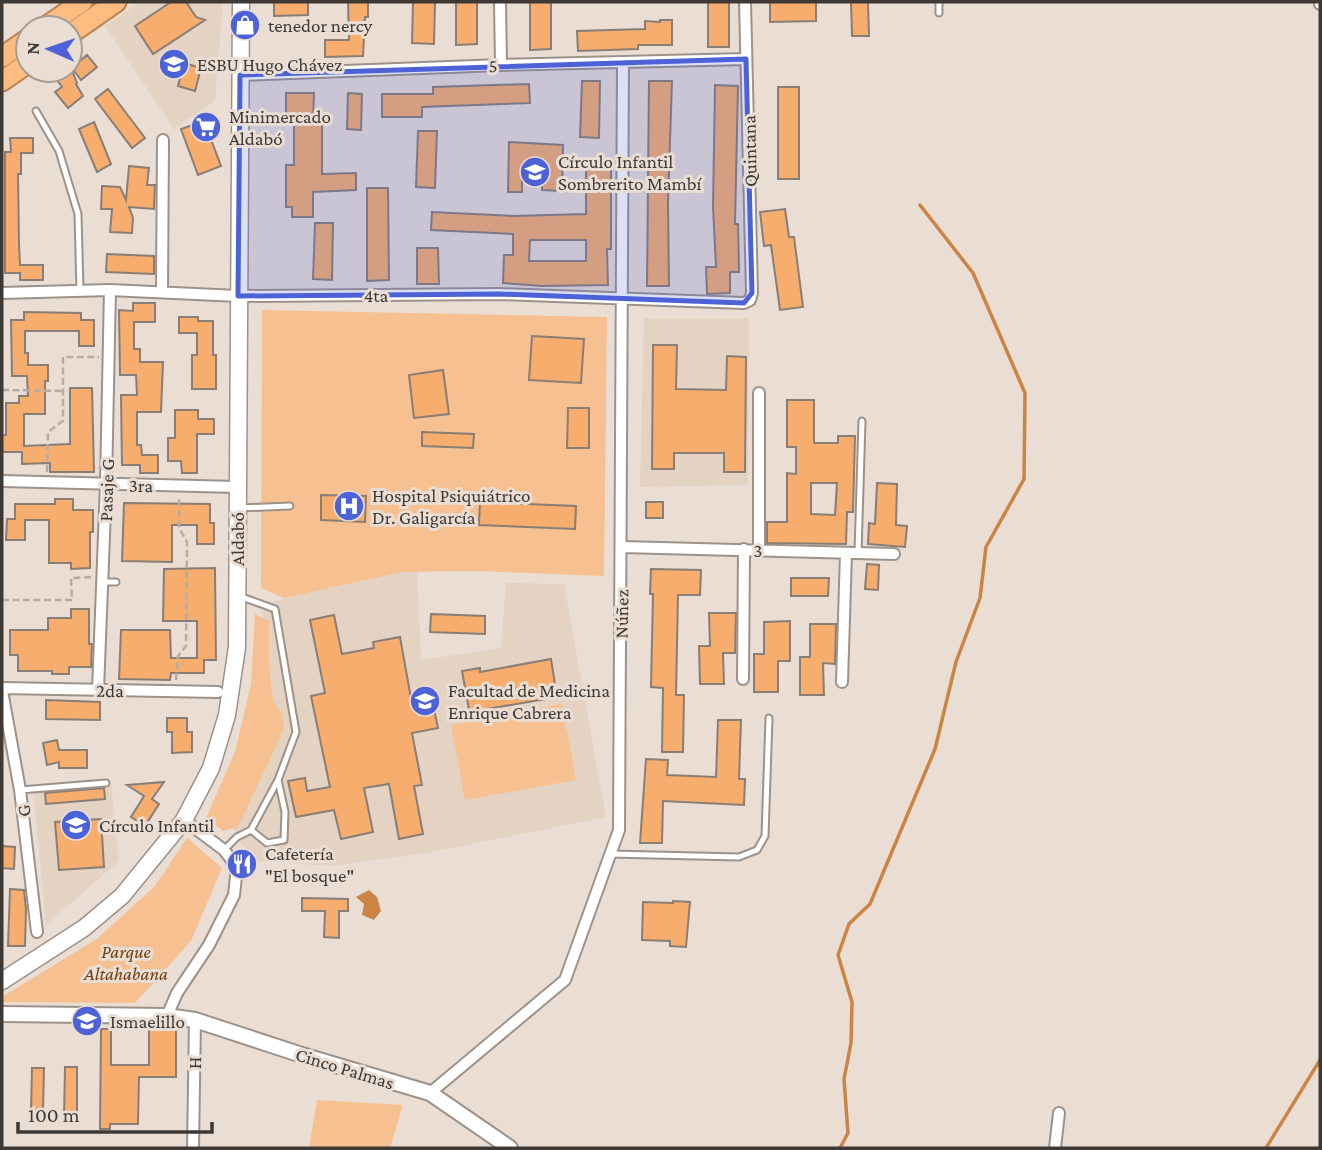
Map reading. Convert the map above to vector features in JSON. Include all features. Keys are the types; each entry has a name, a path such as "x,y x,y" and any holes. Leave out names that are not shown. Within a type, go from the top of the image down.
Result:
{"highway":[{"path":"64,14 82,2"},
{"path":"84,24 116,2"}],"main road":[{"name":"Aldabó","path":"2,981 84,928 122,896 184,820 211,768 227,715 237,647 241,2"}],"street":[{"path":"500,2 501,65"},
{"name":"Quintana","path":"745,2 752,293 750,300"},
{"name":"5","path":"240,75 746,59"},
{"name":"Núñez","path":"430,1093 565,980 619,830 623,62"},
{"path":"162,291 163,140"},
{"name":"4ta","path":"2,293 110,290 238,296 499,294 744,303 750,300"},
{"name":"Pasaje G","path":"98,690 110,290"},
{"path":"759,393 759,550"},
{"name":"3ra","path":"2,481 237,486"},
{"name":"3","path":"622,547 894,554"},
{"path":"743,679 744,550"},
{"path":"842,682 846,553"},
{"name":"2da","path":"2,689 218,692"},
{"name":"G","path":"2,689 20,790 37,932"},
{"path":"2,761 15,762"},
{"path":"167,1016 177,993 209,945 234,894 237,867 224,850 184,820"},
{"name":"Cinco Palmas","path":"2,1014 167,1016 195,1020 430,1093 510,1148"},
{"name":"H","path":"193,1148 195,1020"},
{"path":"1055,1148 1059,1113"}],"lane":[{"path":"939,2 939,13"},
{"path":"36,111 59,152 78,214 80,290"},
{"path":"858,553 862,421"},
{"path":"237,508 290,506"},
{"path":"102,580 116,582"},
{"path":"224,850 251,830 278,780 296,732 275,610 237,596"},
{"path":"610,854 739,857 757,850 765,836 769,718"},
{"path":"251,830 267,842 284,839 285,812 278,780"},
{"path":"20,790 106,783"}],"path":[{"path":"46,482 48,432 63,421 63,358 109,357"},
{"path":"2,390 63,391"},
{"path":"176,688 178,656 186,646 187,541 179,528 178,485"},
{"path":"2,600 72,600 71,578 102,580"}],"highlighted area":[{"path":"746,59 752,293 744,303 499,294 238,296 240,75"}],"shaded area":[{"name":"ESBU Hugo Chávez","path":"141,2 223,2 215,101 174,129 105,26"},
{"path":"644,318 749,318 748,485 640,487"},
{"name":"Facultad de Medicina Enrique Cabrera","path":"402,572 417,572 421,660 501,648 506,583 564,584 606,817 427,853 331,866 253,861 237,837 230,819 266,742 263,605"},
{"name":"Círculo Infantil","path":"111,782 119,861 46,925 33,790"},
{"path":"369,890 377,897 381,911 374,920 362,915 364,904 356,897"}],"green space":[{"path":"262,310 607,317 604,576 476,571 402,572 284,598 261,588"},
{"path":"255,614 269,621 269,664 273,701 282,713 284,729 238,827 223,831 206,818 235,752 251,684"},
{"path":"562,704 576,780 465,800 451,725"},
{"name":"Parque Altahabana","path":"187,838 222,868 191,941 135,1003 2,1002 2,997 98,938 155,886"},
{"path":"317,1100 403,1105 390,1148 309,1148"}],"building":[{"path":"171,2 186,2 196,17 205,20 153,54 135,26"},
{"path":"274,2 308,2 308,15 274,16"},
{"path":"348,2 368,2 363,56 325,57 325,40 349,40"},
{"path":"413,2 435,2 434,44 412,43"},
{"path":"456,2 477,2 477,44 456,45"},
{"path":"530,2 551,2 551,49 530,50"},
{"path":"708,2 729,2 729,47 708,47"},
{"path":"770,2 816,2 816,21 770,22"},
{"path":"851,2 868,2 869,36 852,36"},
{"path":"672,20 672,45 638,45 638,49 578,51 577,31 645,29 645,21"},
{"path":"87,55 97,67 84,78 84,58"},
{"path":"184,63 201,68 195,91 178,86"},
{"path":"582,81 600,81 599,138 580,137"},
{"path":"649,81 672,81 668,202 669,286 647,286"},
{"path":"60,84 76,84 83,96 68,108 55,92 62,87"},
{"path":"529,84 530,103 422,107 422,117 382,117 382,94 433,94 433,87"},
{"path":"715,85 738,86 735,224 738,224 739,272 730,272 730,293 707,294 706,267 716,267 713,207"},
{"path":"778,87 799,87 799,179 778,179"},
{"path":"108,89 145,138 132,148 95,99"},
{"path":"286,93 314,93 313,122 322,122 322,174 356,173 356,190 313,192 313,217 292,217 292,207 286,207 286,165 294,165 294,125 286,125"},
{"path":"348,93 362,94 361,130 347,129"},
{"path":"204,121 221,166 198,175 181,129"},
{"path":"94,122 111,164 97,172 79,129"},
{"path":"418,131 437,131 435,188 416,187"},
{"path":"10,138 33,138 33,153 21,153 21,174 18,174 20,265 43,265 43,280 20,280 20,273 5,273 5,152 11,152"},
{"name":"Círculo Infantil Sombrerito Mambí","path":"509,142 563,145 562,191 542,190 542,180 522,180 522,192 508,192"},
{"path":"611,159 611,249 607,249 608,285 542,286 503,283 504,255 513,255 513,234 431,230 432,212 513,216 586,214 586,161","holes":["530,240 586,240 586,261 529,261"]},
{"path":"129,166 149,168 147,185 155,185 154,209 129,207 133,218 132,233 110,232 112,209 101,209 102,186 120,187 126,200"},
{"path":"367,188 388,188 389,280 367,281"},
{"path":"785,209 789,237 794,237 803,307 780,310 771,245 764,246 760,212"},
{"path":"315,223 333,223 332,280 313,279"},
{"path":"417,248 438,248 439,284 417,284"},
{"path":"107,254 154,256 154,274 106,272"},
{"path":"133,303 155,303 155,322 134,322 134,349 140,349 140,362 163,362 161,412 137,412 137,445 141,445 142,455 158,455 158,473 140,473 140,465 122,465 121,395 137,395 136,375 120,375 119,310 133,311"},
{"path":"24,312 81,313 81,320 94,320 94,346 79,346 79,331 25,331 28,365 48,365 48,381 45,381 45,414 24,414 24,446 70,444 70,388 92,388 94,472 50,472 50,463 22,464 22,452 2,452 2,435 6,435 6,403 19,403 19,396 28,396 27,376 12,376 11,320 24,320"},
{"path":"179,317 198,317 198,321 213,321 216,389 192,389 192,355 197,355 197,333 179,333"},
{"path":"532,336 584,339 581,383 529,380"},
{"path":"653,345 677,345 676,389 726,390 727,356 746,357 745,472 724,472 724,453 674,453 674,469 652,469"},
{"path":"443,370 449,414 414,418 409,375"},
{"path":"787,400 814,400 814,443 838,443 838,436 855,436 853,512 847,512 846,544 767,543 767,522 787,522 787,473 796,474 796,447 787,447","holes":["811,483 837,483 835,515 811,514"]},
{"path":"568,408 589,408 589,448 567,448"},
{"path":"175,410 198,410 198,419 214,419 214,434 197,434 197,473 182,473 181,461 168,461 168,438 175,438"},
{"path":"422,432 474,434 473,448 422,446"},
{"path":"877,483 897,484 896,525 907,526 905,547 868,544 869,523 875,524"},
{"path":"321,495 366,496 365,522 321,520"},
{"path":"55,499 73,499 73,510 93,510 90,568 71,569 71,563 49,563 49,520 25,520 25,540 6,540 7,519 15,519 15,504 55,504"},
{"path":"480,502 576,506 575,529 479,525"},
{"path":"646,502 663,502 663,518 646,518"},
{"path":"124,503 210,504 214,544 197,544 197,525 172,525 172,562 122,561"},
{"path":"867,564 879,565 878,590 865,589"},
{"path":"215,568 216,660 204,660 204,673 171,673 170,680 119,679 121,630 170,630 171,658 197,658 197,621 163,621 164,569"},
{"path":"651,569 701,570 700,595 678,595 676,695 684,695 683,752 662,752 663,688 651,687"},
{"path":"791,578 829,578 828,596 791,596"},
{"path":"71,609 89,609 91,667 69,667 69,674 18,671 18,655 10,655 10,630 48,630 48,618 71,618"},
{"path":"709,613 736,613 735,653 723,653 724,684 700,684 699,646 710,646"},
{"path":"431,614 485,616 485,634 430,632"},
{"path":"334,615 342,654 374,648 373,642 400,637 412,704 432,700 438,728 412,733 422,785 414,786 423,834 399,839 389,784 364,788 373,832 341,839 334,810 296,817 288,781 305,778 307,791 330,787 311,696 325,693 310,620"},
{"path":"790,621 790,661 778,661 778,692 754,692 754,654 764,654 764,622"},
{"path":"810,624 836,624 835,664 823,663 824,695 800,695 800,657 810,657"},
{"path":"551,659 557,697 487,709 470,715 462,671 480,668 480,672"},
{"path":"46,700 100,702 100,720 46,719"},
{"path":"167,718 187,718 187,732 192,732 192,752 172,753 172,732 167,732"},
{"path":"718,720 741,720 739,779 745,779 744,805 663,801 662,843 640,843 646,759 668,760 667,775 716,777"},
{"path":"57,740 59,750 87,750 87,768 59,768 59,762 47,765 43,743"},
{"path":"164,782 152,799 159,804 145,826 131,817 144,796 127,785"},
{"path":"104,788 105,799 46,804 45,793"},
{"path":"101,819 104,867 59,870 55,822"},
{"path":"2,846 15,847 14,869 2,868"},
{"path":"10,889 24,890 25,946 8,946"},
{"path":"302,898 348,899 348,911 339,911 339,938 324,937 325,911 302,911"},
{"path":"643,902 690,902 686,947 670,946 670,941 642,940"},
{"path":"149,1028 176,1029 176,1077 139,1077 138,1124 110,1124 110,1129 100,1129 101,1029 111,1029 111,1065 149,1065"},
{"path":"65,1067 77,1067 77,1119 64,1118"},
{"path":"32,1068 44,1068 43,1111 31,1111"}],"waterway":[{"path":"840,1148 848,1133 844,1079 851,1043 852,1002 838,955 849,924 870,904 935,749 956,662 980,598 986,547 1024,479 1025,393 973,273 920,205"},
{"path":"1266,1148 1320,1060"}],"place":[{"name":"tenedor nercy","path":"245,25"},
{"name":"ESBU Hugo Chávez","path":"174,64"},
{"name":"Minimercado Aldabó","path":"206,127"},
{"name":"Círculo Infantil Sombrerito Mambí","path":"535,172"},
{"name":"Hospital Psiquiátrico Dr. Galigarcía","path":"349,506"},
{"name":"Facultad de Medicina Enrique Cabrera","path":"425,701"},
{"name":"Círculo Infantil","path":"76,825"},
{"name":"Cafetería \"El bosque\"","path":"242,864"},
{"name":"Ismaelillo","path":"87,1021"}]}
